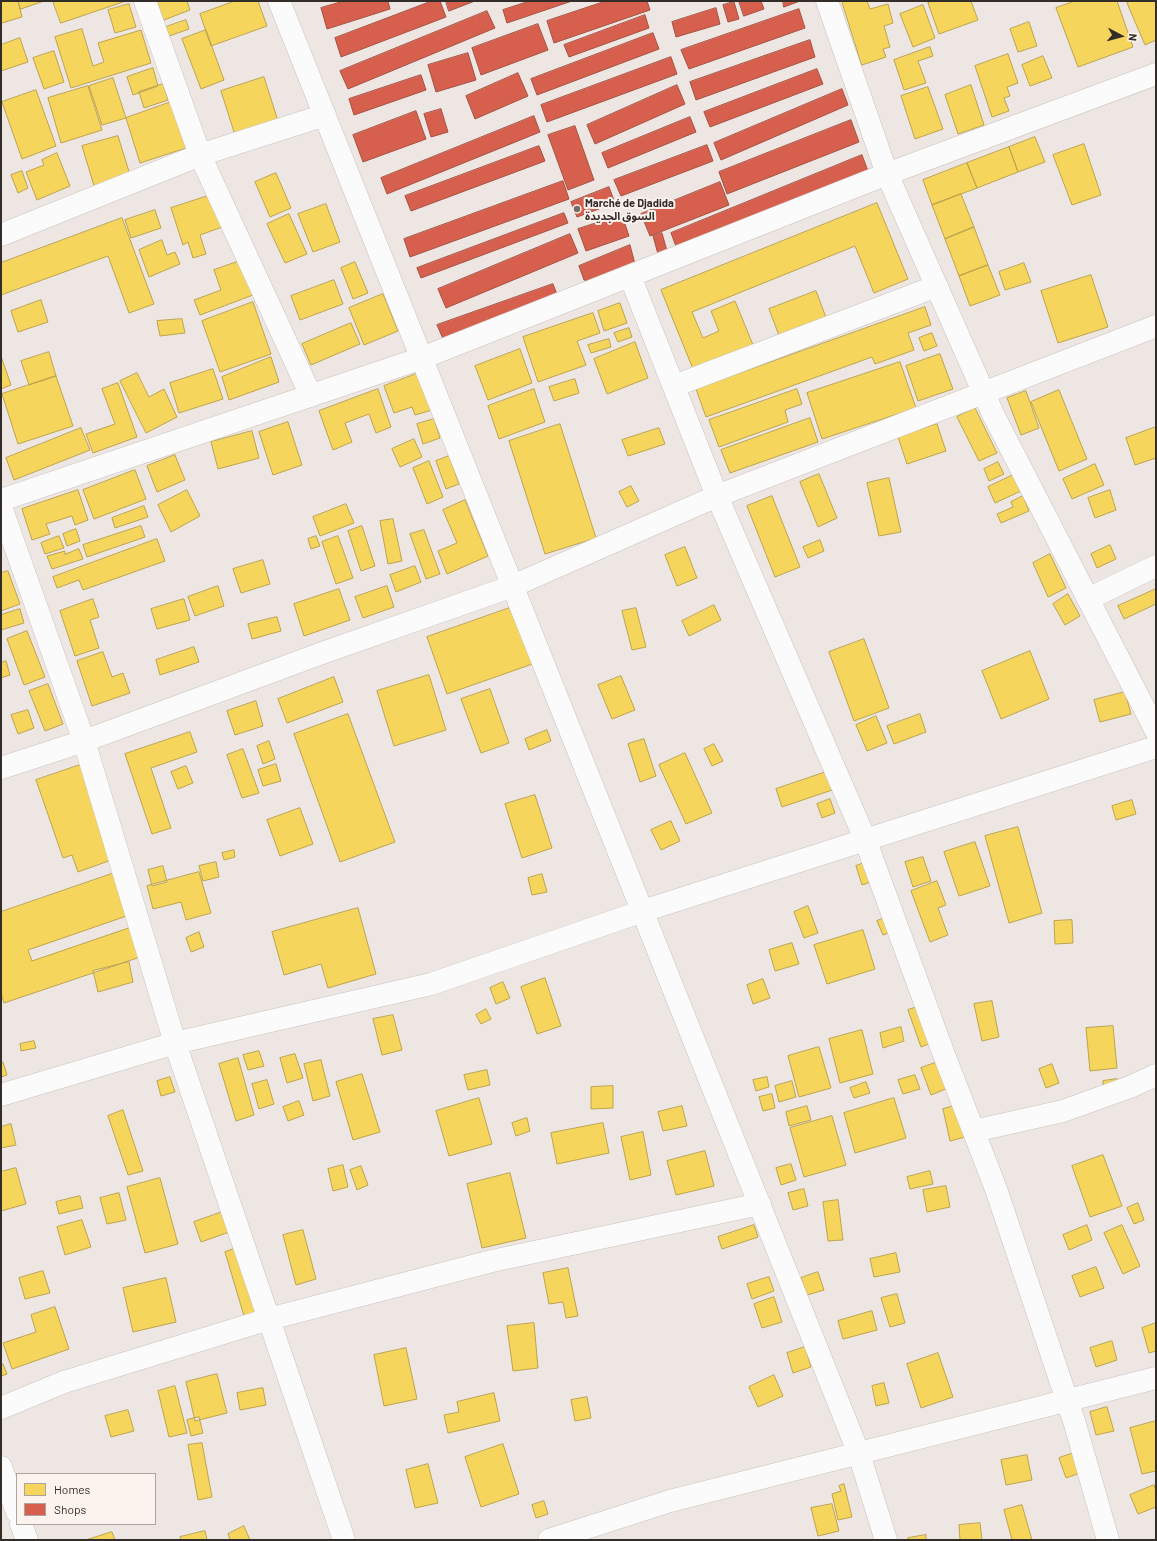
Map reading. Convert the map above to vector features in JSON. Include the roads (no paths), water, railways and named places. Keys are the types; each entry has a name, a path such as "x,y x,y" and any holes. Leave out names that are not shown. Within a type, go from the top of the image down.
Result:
{"street":[{"path":"145,1 200,155 311,396"},
{"path":"279,1 859,1454 886,1540"},
{"path":"827,1 887,174 984,392 1156,731"},
{"path":"1,500 422,358 887,174 1156,74"},
{"path":"1,235 200,155 325,115"},
{"path":"630,276 717,496 865,839 943,1052 996,1189 1068,1402 1108,1540"},
{"path":"674,386 937,286"},
{"path":"1,768 84,740 325,652 513,586 717,496 1156,326"},
{"path":"1,507 84,740 174,1043 344,1540"},
{"path":"1088,599 1156,566"},
{"path":"1,1095 174,1043 431,984 643,911 1156,747"},
{"path":"974,1131 1063,1111 1130,1087 1156,1075"},
{"path":"1,1408 64,1382 269,1319 492,1261 760,1204"},
{"path":"548,1540 670,1501 1068,1402 1156,1378"},
{"path":"1,1467 16,1509"},
{"path":"21,1525 27,1540"}],"place":[{"name":"Marché de Djadida السوق الجديدة","path":"577,209"}]}
